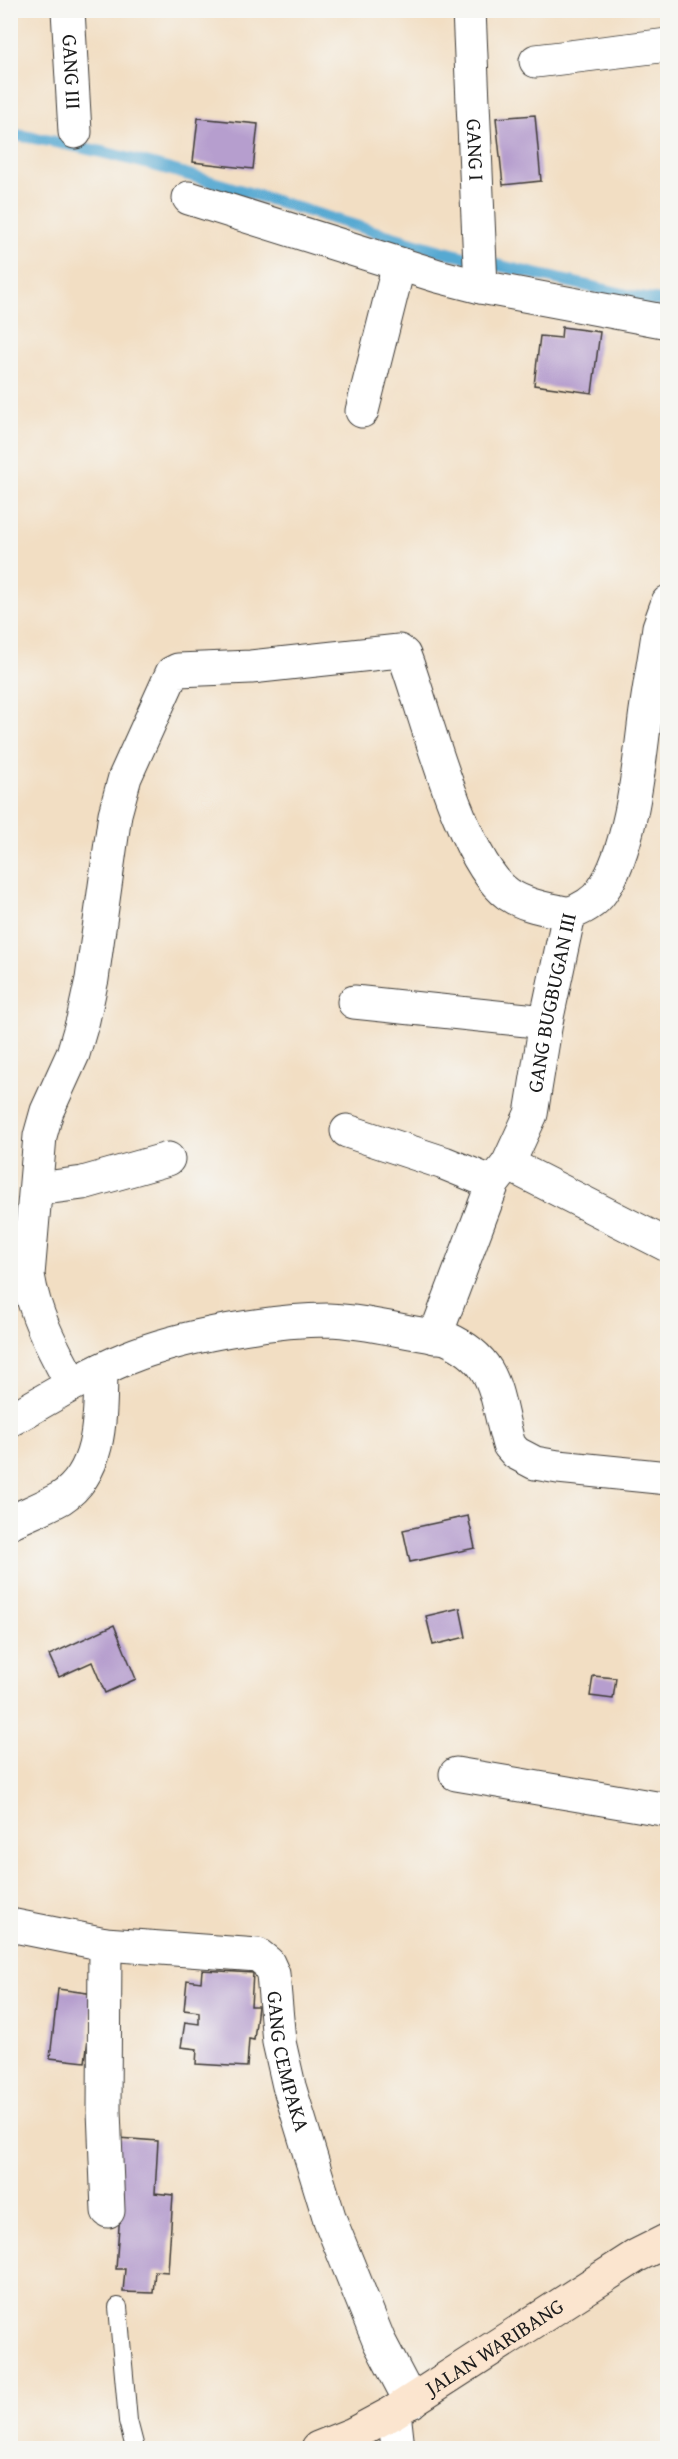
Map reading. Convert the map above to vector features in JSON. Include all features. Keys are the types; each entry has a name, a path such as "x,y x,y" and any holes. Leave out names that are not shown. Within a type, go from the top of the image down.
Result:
{"street":[{"name":"GANG III","path":"68,10 75,132"},
{"name":"GANG I","path":"469,10 481,284"},
{"path":"536,61 668,45"},
{"path":"189,198 399,264 481,284 668,322"},
{"path":"362,411 399,264"},
{"name":"GANG BUGBUGAN III","path":"435,1337 501,1174 531,1114 546,1022 569,914 592,902 602,892 622,843 635,793 659,627 668,602"},
{"path":"72,1384 44,1330 32,1297 28,1275 40,1136 44,1121 73,1054 92,979 109,850 125,777 172,673 178,670 251,667 399,651 404,655 407,663 460,818 495,881 516,899 569,914"},
{"path":"354,1002 546,1022"},
{"path":"347,1131 444,1162 501,1174 667,1245"},
{"path":"37,1190 83,1183 168,1159"},
{"path":"10,1420 72,1384 130,1357 172,1344 256,1327 329,1320 446,1338 463,1346 482,1362 493,1379 509,1445 516,1454 525,1459 558,1467 668,1478"},
{"path":"10,1522 61,1497 75,1486 84,1473 95,1446 99,1427 101,1370"},
{"path":"456,1774 668,1810"},
{"name":"GANG CEMPAKA","path":"11,1924 105,1944 258,1955 268,1963 273,1974 279,2042 289,2086 330,2220 379,2341 402,2407"},
{"path":"105,1944 104,2110 108,2211"},
{"name":"JALAN WARIBANG","path":"318,2448 353,2434 402,2407 608,2273 668,2240"},
{"path":"398,2448 402,2407"}],"lane":[{"path":"118,2307 128,2421 135,2448"}],"building":[{"path":"535,115 541,181 503,185 496,118"},
{"path":"198,118 258,124 253,169 193,162"},
{"path":"562,327 600,332 592,393 534,385 540,336 561,338"},
{"path":"468,1516 475,1548 410,1562 403,1530"},
{"path":"460,1608 466,1637 433,1645 426,1616"},
{"path":"114,1625 136,1679 105,1693 92,1662 59,1677 49,1655"},
{"path":"593,1676 616,1678 613,1699 590,1696"},
{"path":"202,1970 253,1973 251,2006 258,2006 254,2040 249,2039 247,2067 196,2064 197,2049 181,2047 185,2022 199,2024 199,2012 184,2010 187,1980 201,1982"},
{"path":"58,1989 94,1994 85,2062 50,2058"},
{"path":"118,2138 158,2141 155,2193 173,2195 168,2272 155,2271 153,2293 123,2292 125,2269 116,2269 121,2198"}],"waterway":[{"path":"10,134 116,155 168,169 375,232 480,261 639,298 668,302"}]}
